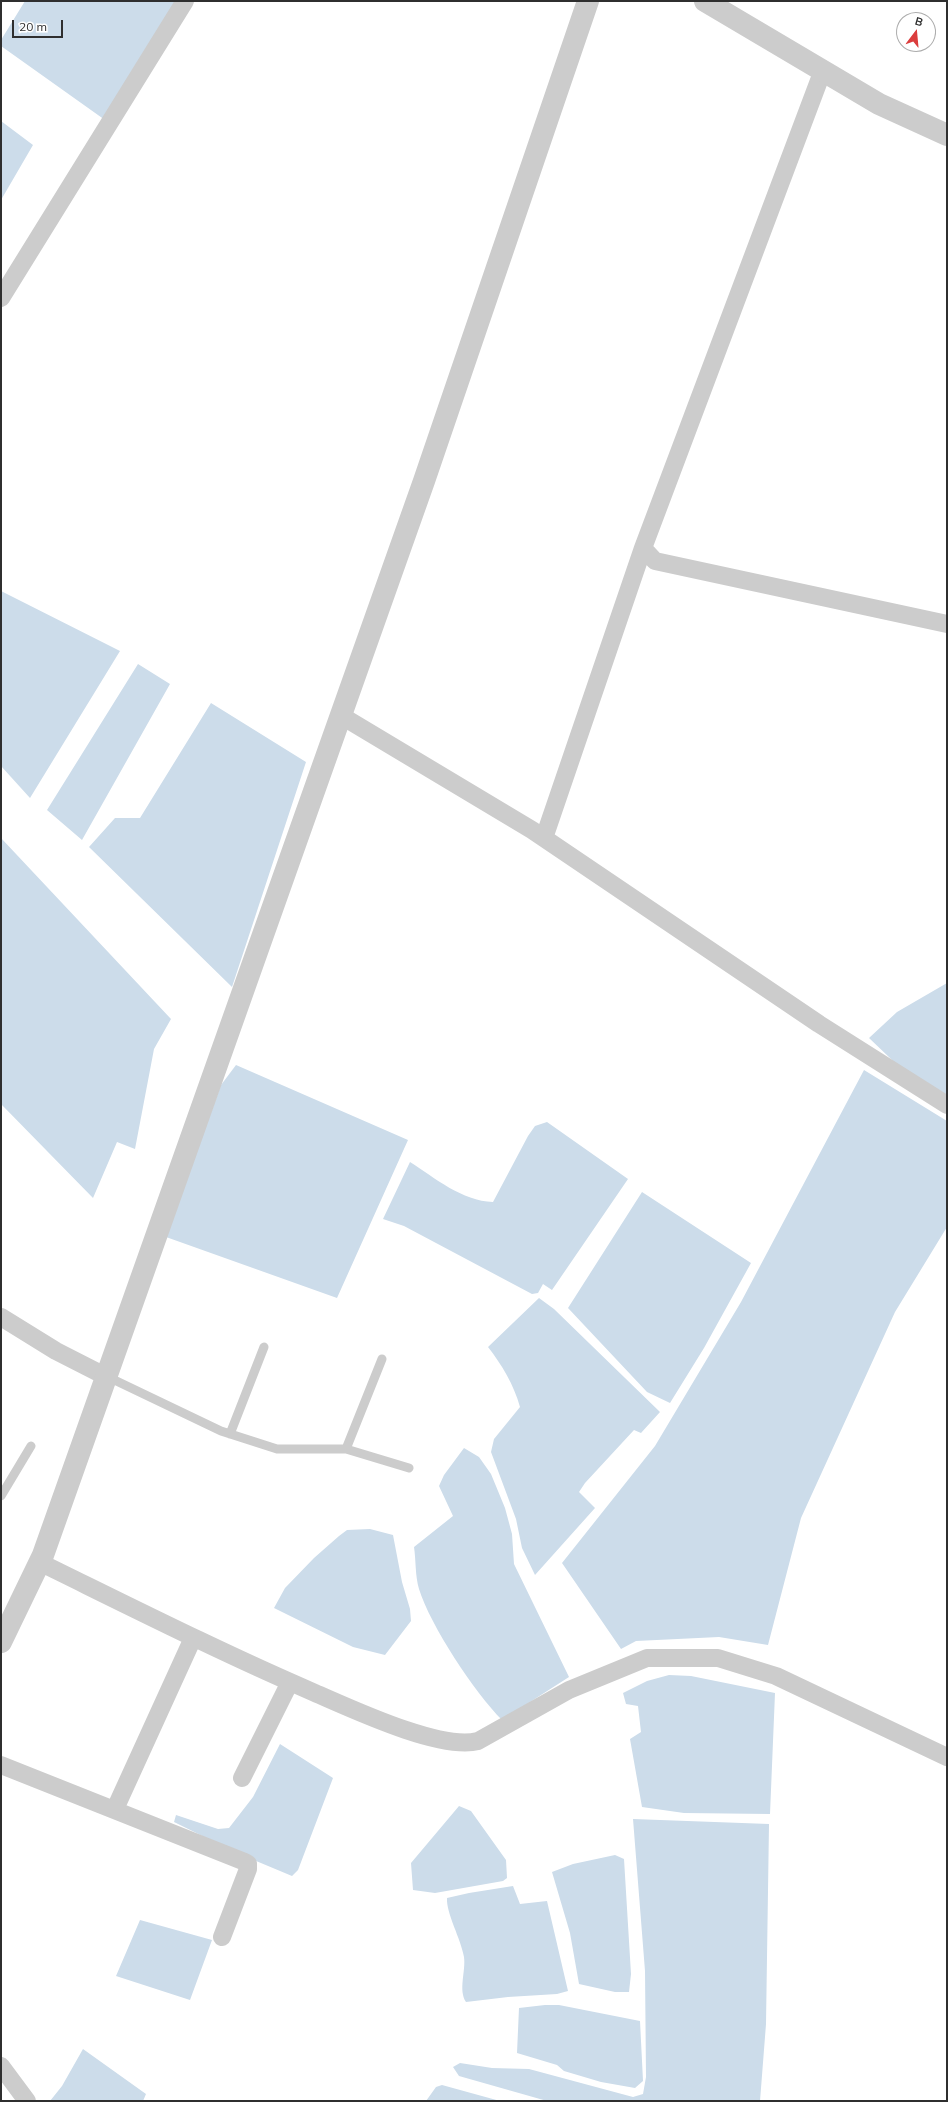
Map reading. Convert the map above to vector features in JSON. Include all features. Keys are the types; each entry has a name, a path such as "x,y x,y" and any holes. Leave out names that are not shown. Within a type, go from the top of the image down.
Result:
{"street":[{"path":"1,298 185,1"},
{"path":"2,1639 39,1562 429,466 588,1"},
{"path":"705,1 879,104 947,135"},
{"path":"544,838 644,548 823,70"},
{"path":"644,548 655,561 947,624"},
{"path":"340,714 544,838 819,1024 947,1105"},
{"path":"1,1317 56,1350 105,1376"},
{"path":"39,1562 193,1638 290,1682 381,1722 435,1738 468,1744 478,1741 569,1690 647,1658 718,1658 776,1676 947,1757"},
{"path":"115,1808 193,1638"},
{"path":"242,1778 290,1682"},
{"path":"1,1764 115,1808 248,1864 248,1869 222,1937"},
{"path":"1,2066 27,2101"}],"lane":[{"path":"230,1434 264,1347"},
{"path":"346,1450 382,1359"},
{"path":"105,1376 230,1434 277,1449 346,1450 409,1468"},
{"path":"1,1496 31,1446"}],"water":[{"path":"25,1 180,1 105,120 1,46 1,40"},
{"path":"1,121 33,145 1,200"},
{"path":"1,591 120,651 30,798 1,766"},
{"path":"138,664 170,684 82,840 47,810"},
{"path":"211,703 306,762 232,987 89,847 115,818 140,818"},
{"path":"1,838 171,1019 154,1049 135,1149 117,1142 93,1198 1,1104"},
{"path":"947,983 947,1098 912,1079 869,1038 897,1012"},
{"path":"236,1065 408,1140 337,1298 166,1237 221,1085"},
{"path":"864,1070 947,1121 947,1227 895,1312 801,1518 768,1645 719,1637 636,1641 621,1649 562,1563 655,1446 741,1302"},
{"path":"547,1122 628,1179 552,1290 543,1284 538,1293 532,1294 404,1226 383,1219 410,1162 449,1188 470,1198 493,1202 528,1136 535,1126"},
{"path":"642,1192 751,1263 704,1348 670,1403 647,1392 568,1308"},
{"path":"539,1298 554,1309 660,1412 641,1433 634,1430 585,1483 579,1492 595,1508 535,1575 522,1548 516,1519 491,1452 494,1439 520,1407 507,1376 488,1347"},
{"path":"464,1448 479,1457 491,1474 505,1508 512,1534 514,1564 569,1677 502,1720 479,1693 454,1658 425,1604 417,1579 414,1547 453,1516 439,1486 444,1475"},
{"path":"370,1529 393,1535 402,1582 410,1609 411,1621 385,1655 353,1647 274,1608 285,1588 314,1558 339,1536 347,1530"},
{"path":"669,1675 691,1676 775,1693 770,1814 684,1813 642,1807 630,1739 641,1732 638,1706 626,1704 623,1693 647,1681"},
{"path":"280,1744 333,1778 298,1870 292,1876 237,1853 174,1822 176,1815 218,1829 229,1828 253,1797"},
{"path":"459,1806 471,1811 506,1860 507,1878 503,1881 435,1893 413,1890 411,1863"},
{"path":"633,1819 769,1824 766,2024 760,2101 547,2101 459,2076 453,2067 460,2063 492,2068 529,2069 633,2097 643,2094 646,2077 645,1971"},
{"path":"615,1855 624,1859 631,1974 629,1992 615,1992 579,1984 570,1933 552,1872 573,1864"},
{"path":"513,1886 520,1904 547,1901 568,1991 557,1994 508,1997 466,2002 462,1986 464,1957 451,1919 447,1898"},
{"path":"140,1920 212,1940 190,2000 116,1976"},
{"path":"559,2005 640,2021 643,2081 635,2088 601,2082 564,2071 557,2065 517,2053 519,2008"},
{"path":"83,2049 146,2094 143,2101 50,2101 62,2086"},
{"path":"442,2085 500,2101 426,2101 436,2087"}]}
